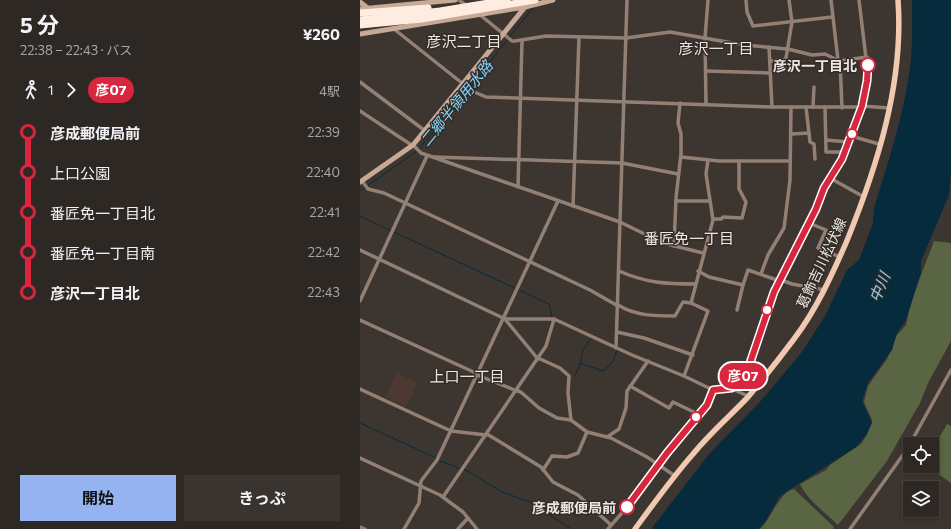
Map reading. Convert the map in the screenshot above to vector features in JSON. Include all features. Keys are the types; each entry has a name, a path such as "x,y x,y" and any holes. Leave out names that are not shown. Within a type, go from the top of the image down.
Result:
{"highway":[{"path":"360,13 501,0"},
{"path":"360,20 440,11 507,0"},
{"path":"360,29 535,0"},
{"path":"360,25 422,19"}],"main road":[{"name":"葛飾吉川松伏線","path":"635,529 675,476 705,440 748,396 795,338 825,290 864,198 889,108 900,36 898,0"}],"street":[{"path":"360,9 369,9 404,3 455,0"},
{"path":"459,0 512,41 546,36 626,38 670,32 788,49 812,55 825,54 839,61 867,57"},
{"path":"530,0 504,34 424,130 413,146 361,182 368,189 384,193 590,290 629,312 649,316 676,316 683,302 691,303 708,312 684,376"},
{"path":"360,34 525,7 553,0"},
{"path":"616,348 627,0"},
{"path":"706,104 705,38 708,0"},
{"path":"746,0 747,12 753,26 832,17"},
{"path":"770,61 784,60 786,58 792,22 789,0"},
{"path":"831,0 832,17 839,61 842,108"},
{"path":"360,250 504,318 554,319 616,348 684,376 713,390 731,388 738,384 749,366 768,307 816,209 824,188 844,152 862,106 867,81 867,57 859,0"},
{"path":"360,2 471,90 486,97 624,100 772,107 842,108 862,106 889,108"},
{"path":"404,3 410,12 446,9 458,18"},
{"path":"573,206 579,37"},
{"path":"518,187 522,40"},
{"path":"769,47 772,107"},
{"path":"706,70 770,73"},
{"path":"360,82 424,130"},
{"path":"813,107 814,87"},
{"path":"674,246 678,174 681,157 681,134 678,123 680,103"},
{"path":"761,274 768,255 784,228 790,185 791,107"},
{"path":"806,107 810,142 814,144 815,159"},
{"path":"826,107 826,152 844,152"},
{"path":"360,111 413,146 420,153 620,222 663,243 703,253"},
{"path":"791,134 809,133"},
{"path":"851,136 879,144"},
{"path":"826,140 848,142"},
{"path":"428,156 622,163 678,174"},
{"path":"360,301 428,156"},
{"path":"681,157 708,160 790,161"},
{"path":"691,303 712,219 706,174 708,160"},
{"path":"712,219 721,219 723,217 742,218 746,202 739,189 739,161"},
{"path":"830,178 864,198"},
{"path":"404,529 419,503 421,481 437,460 558,201"},
{"path":"676,201 710,201"},
{"path":"809,223 826,230 818,248 840,257"},
{"path":"738,309 742,285 748,270 792,284 825,290"},
{"path":"619,271 639,279 663,284 695,284"},
{"path":"698,271 709,277 742,285"},
{"path":"504,318 538,358 560,368 569,376 568,393 571,420"},
{"path":"443,497 546,346 554,319"},
{"path":"360,320 477,374 517,390 539,408 557,418 571,420 587,432 607,437 658,464 675,476"},
{"path":"617,332 644,338 693,355"},
{"path":"607,437 621,426 627,405 628,390 648,361"},
{"path":"914,437 951,370"},
{"path":"630,386 669,408 674,402 698,414"},
{"path":"731,388 748,396"},
{"path":"360,389 451,431 486,435 543,470 553,482 578,495 609,528 633,500 658,464 707,405 713,390"},
{"path":"543,470 552,456 567,457 578,453 587,432"},
{"path":"850,529 903,454"},
{"path":"360,458 443,497 455,505 477,529"},
{"path":"458,529 468,518"},
{"path":"360,527 365,529"}],"shaded area":[{"path":"397,373 418,383 406,407 385,397"}],"green space":[{"path":"934,241 951,243 951,341 928,383 920,403 887,461 838,525 807,496 800,484 826,470 830,465 861,444 868,433 872,420 864,402 868,386 887,359 897,335 906,325 911,301"},
{"path":"947,424 951,426 951,483 937,473 939,473 939,438"},
{"path":"794,489 834,527 833,529 760,529 784,495"}],"water":[{"name":"中川","path":"912,0 951,0 951,173 949,195 921,261 921,273 906,320 897,333 892,350 868,383 862,401 872,423 866,435 856,447 780,496 765,522 758,529 651,529 710,453 759,403 802,352 825,316 847,270 859,260 873,223 874,208 904,103 911,59"}],"waterway":[{"name":"二郷半領用水路","path":"509,37 534,7"},
{"name":"二郷半領用水路","path":"470,88 507,40"},
{"name":"二郷半領用水路","path":"419,149 468,90"},
{"name":"二郷半領用水路","path":"360,191 417,151"},
{"path":"360,216 391,231"},
{"path":"394,232 549,304 552,318"},
{"path":"550,328 551,321"},
{"path":"575,376 580,364 583,350 591,339"},
{"path":"580,363 603,371 613,362 617,350"},
{"path":"360,423 436,458"},
{"path":"438,460 461,469"},
{"path":"464,469 502,492 530,502 571,529"}],"bus line":[{"name":"彦07","path":"627,507 667,453 707,405 713,390 732,388 738,384 744,375 750,363 752,351 774,292 783,277 816,209 824,188 842,159 862,106 866,89 868,65"}],"place":[{"name":"彦沢一丁目北","path":"868,65"},
{"name":"彦成郵便局前","path":"627,507"}],"district":[{"name":"彦沢二丁目","path":"464,41"},
{"name":"彦沢一丁目","path":"716,48"},
{"name":"番匠免一丁目","path":"689,238"},
{"name":"上口一丁目","path":"467,376"}]}
